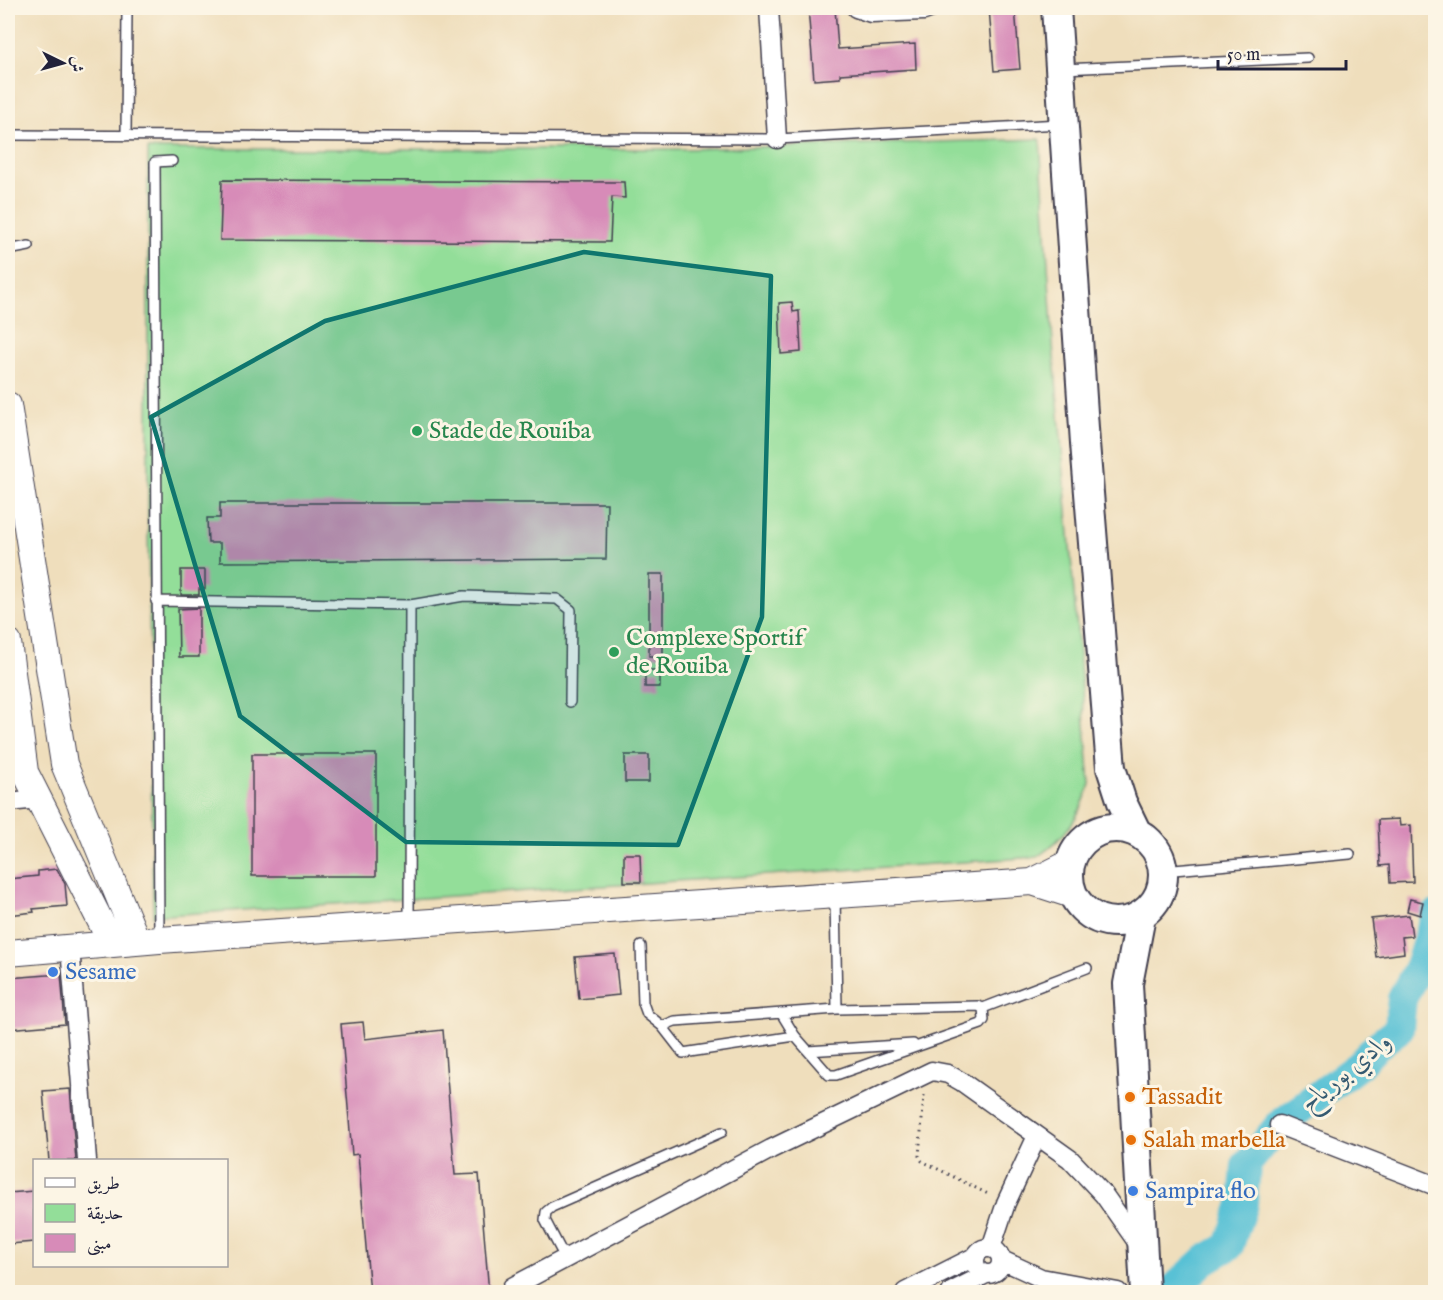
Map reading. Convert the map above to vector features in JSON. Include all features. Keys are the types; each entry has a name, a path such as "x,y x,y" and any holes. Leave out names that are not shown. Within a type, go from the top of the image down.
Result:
{"main road":[{"path":"1056,8 1111,768 1122,802 1137,833 1155,849 1163,871 1158,897 1141,916 1128,984 1145,1293"},
{"path":"1090,836 1104,806 1111,768"},
{"path":"1137,833 1113,828 1090,836 1081,843 1070,863 1068,879 1072,895 1079,906 1101,920 1114,923 1141,916"},
{"path":"1101,920 1117,951 1128,984"}],"street":[{"path":"769,8 777,139"},
{"path":"856,8 871,13 925,9"},
{"path":"8,405 64,764 148,940"},
{"path":"8,642 25,772 112,944"},
{"path":"8,802 39,799"},
{"path":"1032,882 1070,863"},
{"path":"8,953 148,940 409,925 1032,882 1072,895"},
{"path":"70,947 87,1159"},
{"path":"513,1291 565,1258 771,1149 932,1071 948,1074 1070,1160 1104,1196 1142,1249"},
{"path":"1279,1125 1436,1186"},
{"path":"951,1293 986,1274 977,1268 989,1255 1006,1203 1037,1136"},
{"path":"905,1293 989,1255 1041,1278 1118,1293"}],"lane":[{"path":"126,136 127,8"},
{"path":"1060,69 1308,57"},
{"path":"8,135 777,139 1064,124"},
{"path":"148,940 156,601 155,162 172,161"},
{"path":"8,250 29,246"},
{"path":"156,601 410,604 464,596 557,599 571,610 570,702"},
{"path":"409,925 410,604"},
{"path":"1163,871 1350,854"},
{"path":"835,896 837,1010"},
{"path":"641,946 643,1003 648,1014 662,1026 683,1053 795,1036"},
{"path":"662,1026 675,1022 781,1013 978,1006 983,1008 1087,968"},
{"path":"781,1013 795,1036 829,1075 836,1075 981,1024 984,1020 983,1008"},
{"path":"808,1051 926,1044"},
{"path":"565,1258 545,1220 546,1212 552,1207 722,1132"}],"path":[{"path":"926,1074 919,1156 922,1161 1006,1203"}],"highlighted area":[{"path":"584,252 771,276 762,617 678,845 406,842 240,716 151,417 325,321"}],"green space":[{"name":"Complexe Sportif de Rouiba","path":"1040,139 1053,344 1090,784 1076,817 1047,850 1037,857 153,916 148,519 148,149 685,149"}],"building":[{"path":"808,8 835,8 838,49 915,44 916,69 840,74 840,78 814,80"},
{"path":"989,8 1015,8 1020,69 994,71"},
{"path":"222,180 624,182 625,198 612,197 610,242 220,240"},
{"path":"792,302 793,312 799,311 801,352 781,354 779,303"},
{"path":"220,503 607,503 606,559 220,562 220,543 208,543 207,518 220,518"},
{"path":"181,570 205,570 205,589 199,589 199,595 181,595"},
{"path":"649,574 663,574 663,656 649,656"},
{"path":"199,608 199,657 179,657 178,609"},
{"path":"645,670 660,670 660,687 645,687"},
{"path":"252,754 376,754 376,876 252,876"},
{"path":"625,755 649,755 649,782 625,782"},
{"path":"1399,819 1400,826 1411,825 1413,882 1390,883 1389,865 1380,866 1378,820"},
{"path":"624,854 640,854 641,882 624,882"},
{"path":"57,869 65,884 67,906 33,909 34,912 8,915 8,879 38,876 38,871"},
{"path":"1410,899 1423,902 1420,915 1407,911"},
{"path":"1409,915 1412,936 1402,937 1404,953 1376,957 1371,919"},
{"path":"615,954 619,995 579,999 575,957"},
{"path":"61,974 65,1024 8,1029 8,978"},
{"path":"363,1022 365,1039 443,1030 455,1175 479,1174 489,1293 370,1293 358,1154 352,1155 341,1024"},
{"path":"70,1089 76,1159 49,1159 43,1091"},
{"path":"33,1191 33,1242 10,1244 8,1193"}],"waterway":[{"name":"وادي بورياح","path":"1170,1292 1205,1260 1229,1246 1243,1204 1246,1165 1279,1125 1359,1065 1378,1045 1399,1029 1402,999 1419,966 1436,915"}],"place":[{"name":"Stade de Rouiba","path":"417,431"},
{"name":"Complexe Sportif de Rouiba","path":"614,652"},
{"name":"Sesame","path":"53,972"},
{"name":"Tassadit","path":"1130,1097"},
{"name":"Salah marbella","path":"1131,1140"},
{"name":"Sampira flo","path":"1133,1191"}]}
